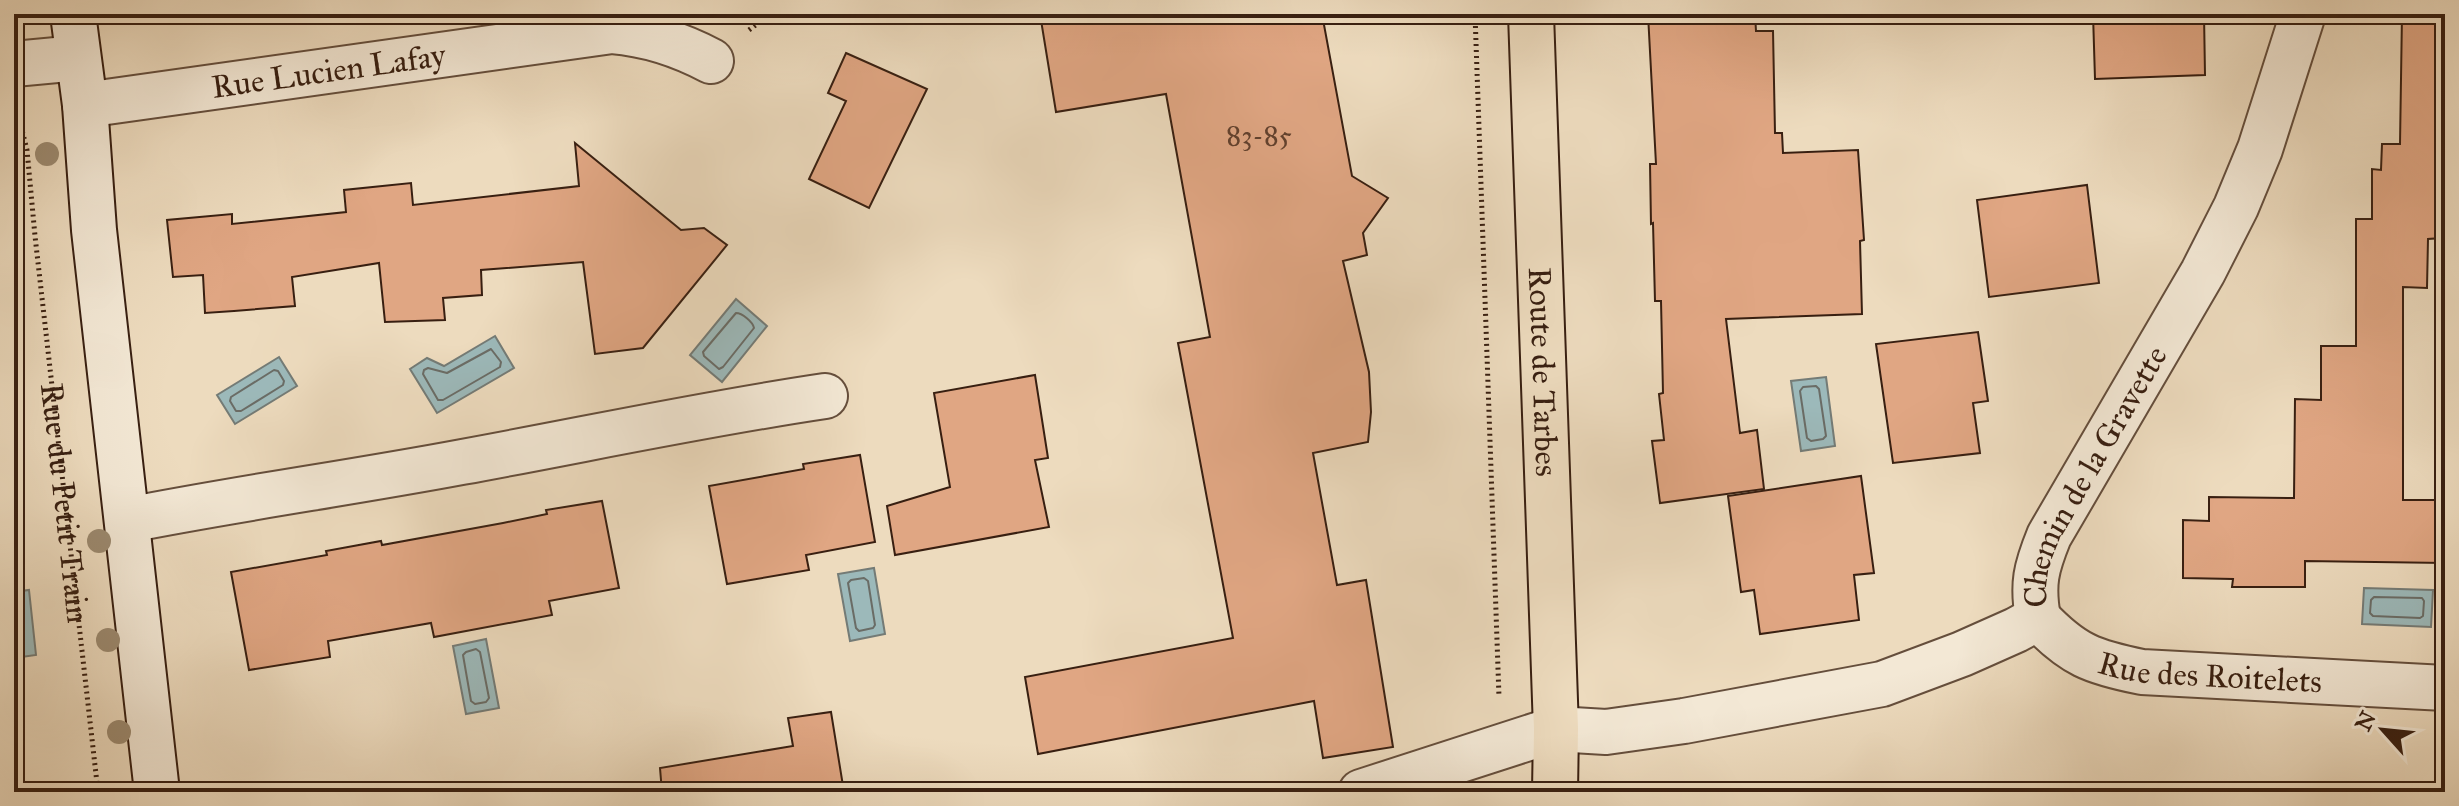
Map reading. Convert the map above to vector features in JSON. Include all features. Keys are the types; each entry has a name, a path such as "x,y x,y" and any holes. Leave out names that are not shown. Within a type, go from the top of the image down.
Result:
{"main road":[{"name":"Route de Tarbes","path":"1531,14 1556,729 1555,792"},
{"name":"Route de Tarbes","path":"1556,729 1563,792"}],"street":[{"name":"Rue du Petit Train","path":"73,14 157,792"},
{"name":"Chemin de la Gravette","path":"1556,729 1606,732 1684,721 1882,684 1962,654 2038,618 2034,595 2035,569 2049,536 2203,272 2236,207 2260,149 2303,14"},
{"name":"Rue Lucien Lafay","path":"85,105 612,31 666,41 711,61"},
{"path":"14,64 78,58"},
{"name":"Rue du Petit Train","path":"128,520 236,499 460,463 719,412 825,396"},
{"name":"Rue des Roitelets","path":"2038,618 2076,653 2104,665 2142,672 2445,688"},
{"path":"1361,792 1556,729"}],"path":[{"path":"1475,14 1501,746"},
{"name":"Rue du Petit Train","path":"16,107 27,150 98,792"}],"water":[{"path":"736,299 767,326 722,382 690,355"},
{"path":"495,336 514,368 437,413 410,369 427,358 444,366"},
{"path":"279,357 297,386 235,424 217,395"},
{"path":"1826,377 1835,446 1801,451 1791,381"},
{"path":"874,568 885,634 850,641 838,574"},
{"path":"2364,588 2433,590 2431,627 2362,624"},
{"path":"29,590 36,655 14,658 14,592"},
{"path":"486,639 499,708 466,714 453,646"}],"building":[{"path":"1040,14 1322,14 1352,176 1388,198 1363,233 1367,255 1343,261 1369,372 1371,412 1368,442 1313,453 1337,585 1366,580 1393,747 1323,758 1314,701 1038,754 1025,677 1233,638 1178,343 1210,337 1166,94 1056,112"},
{"path":"1648,14 1755,14 1756,31 1773,31 1775,133 1782,133 1783,153 1858,150 1864,240 1860,241 1862,314 1726,319 1740,433 1757,430 1764,489 1660,503 1652,441 1664,440 1659,394 1663,393 1661,301 1655,301 1651,224 1650,164 1656,164"},
{"path":"2093,14 2204,14 2205,75 2095,79"},
{"path":"2402,14 2445,14 2442,238 2428,239 2427,288 2403,287 2403,500 2445,500 2445,563 2305,561 2305,587 2232,587 2233,579 2183,578 2183,520 2209,521 2209,497 2294,498 2295,399 2321,400 2321,346 2356,346 2356,219 2372,219 2372,169 2381,170 2382,144 2400,144"},
{"path":"846,53 927,89 869,208 809,179 846,101 828,93"},
{"path":"575,143 681,230 704,228 727,245 643,348 595,354 583,262 481,270 482,295 443,298 445,320 385,322 379,263 292,277 295,306 205,313 203,275 173,277 167,220 232,214 232,224 346,212 344,190 411,183 413,205 579,186"},
{"path":"2087,185 2099,283 1989,297 1977,200"},
{"path":"1978,332 1988,401 1973,403 1980,453 1893,463 1876,344"},
{"path":"1035,375 1048,458 1035,460 1049,527 895,555 887,506 950,487 934,393"},
{"path":"860,455 875,542 806,555 809,570 727,584 709,486 804,469 803,464"},
{"path":"1861,476 1874,573 1854,575 1859,620 1760,634 1754,590 1741,592 1728,496"},
{"path":"602,501 619,588 549,601 552,615 434,637 431,623 328,641 330,657 249,670 231,572 327,555 326,551 381,541 382,545 503,523 547,514 546,510"},
{"path":"831,712 844,792 662,792 660,768 793,746 788,718"}]}
